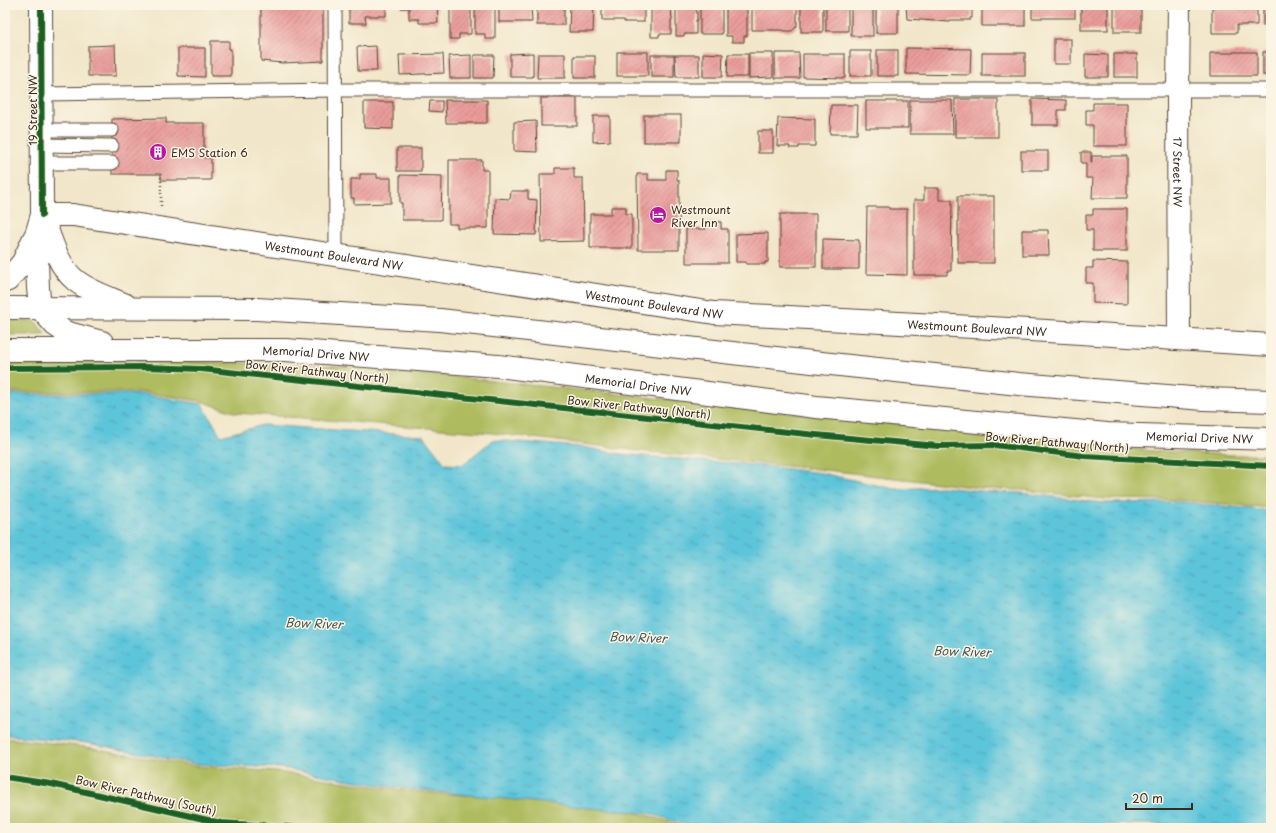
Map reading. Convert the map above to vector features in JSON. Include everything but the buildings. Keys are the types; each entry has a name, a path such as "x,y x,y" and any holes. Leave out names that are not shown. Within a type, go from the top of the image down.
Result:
{"main road":[{"name":"19 Street NW","path":"40,308 38,288 42,146 41,5"},
{"name":"17 Street NW","path":"1179,5 1179,339"},
{"name":"Westmount Boulevard NW","path":"39,225 73,215 714,312 1271,345"},
{"path":"5,281 8,280 23,262 39,225"},
{"path":"39,225 64,267 76,281 86,287 134,308"},
{"path":"5,308 257,309 440,320 1019,384 1204,399 1271,401"},
{"path":"40,308 55,325 65,332 130,350"},
{"name":"Memorial Drive NW","path":"5,350 285,350 498,366 816,407 1107,434 1271,439"}],"lane":[{"path":"335,5 336,254"},
{"path":"42,94 336,90 1271,90"},
{"path":"42,146 112,130"},
{"path":"42,146 112,146"},
{"path":"42,146 112,163"}],"path":[{"path":"161,177 161,205"}],"green space":[{"path":"5,321 35,321 45,334 5,335"},
{"path":"173,361 339,366 409,372 1154,451 1231,455 1271,455 1271,508 1182,500 1105,499 1023,490 990,489 817,469 649,452 492,433 237,413 200,401 142,392 5,392 5,362"},
{"path":"5,738 87,747 195,766 280,772 385,788 442,794 566,800 646,815 679,825 697,828 5,828"}],"water":[{"name":"Bow River","path":"5,394 142,394 202,404 221,436 263,425 424,436 445,464 462,465 493,440 582,447 620,454 764,466 821,473 894,489 942,487 990,492 1022,493 1104,503 1182,502 1271,511 1271,828 1155,824 1012,828 710,828 680,823 648,813 385,786 281,768 195,764 87,743 5,735"}],"cycle path":[{"path":"41,5 42,215"},
{"name":"Bow River Pathway (North)","path":"5,368 146,367 201,369 816,435 938,446 994,445 1084,456 1271,466"},
{"name":"Bow River Pathway (South)","path":"5,777 51,784 221,823 308,828"}],"place":[{"name":"EMS Station 6","path":"158,152"},
{"name":"Westmount River Inn","path":"658,215"}]}
